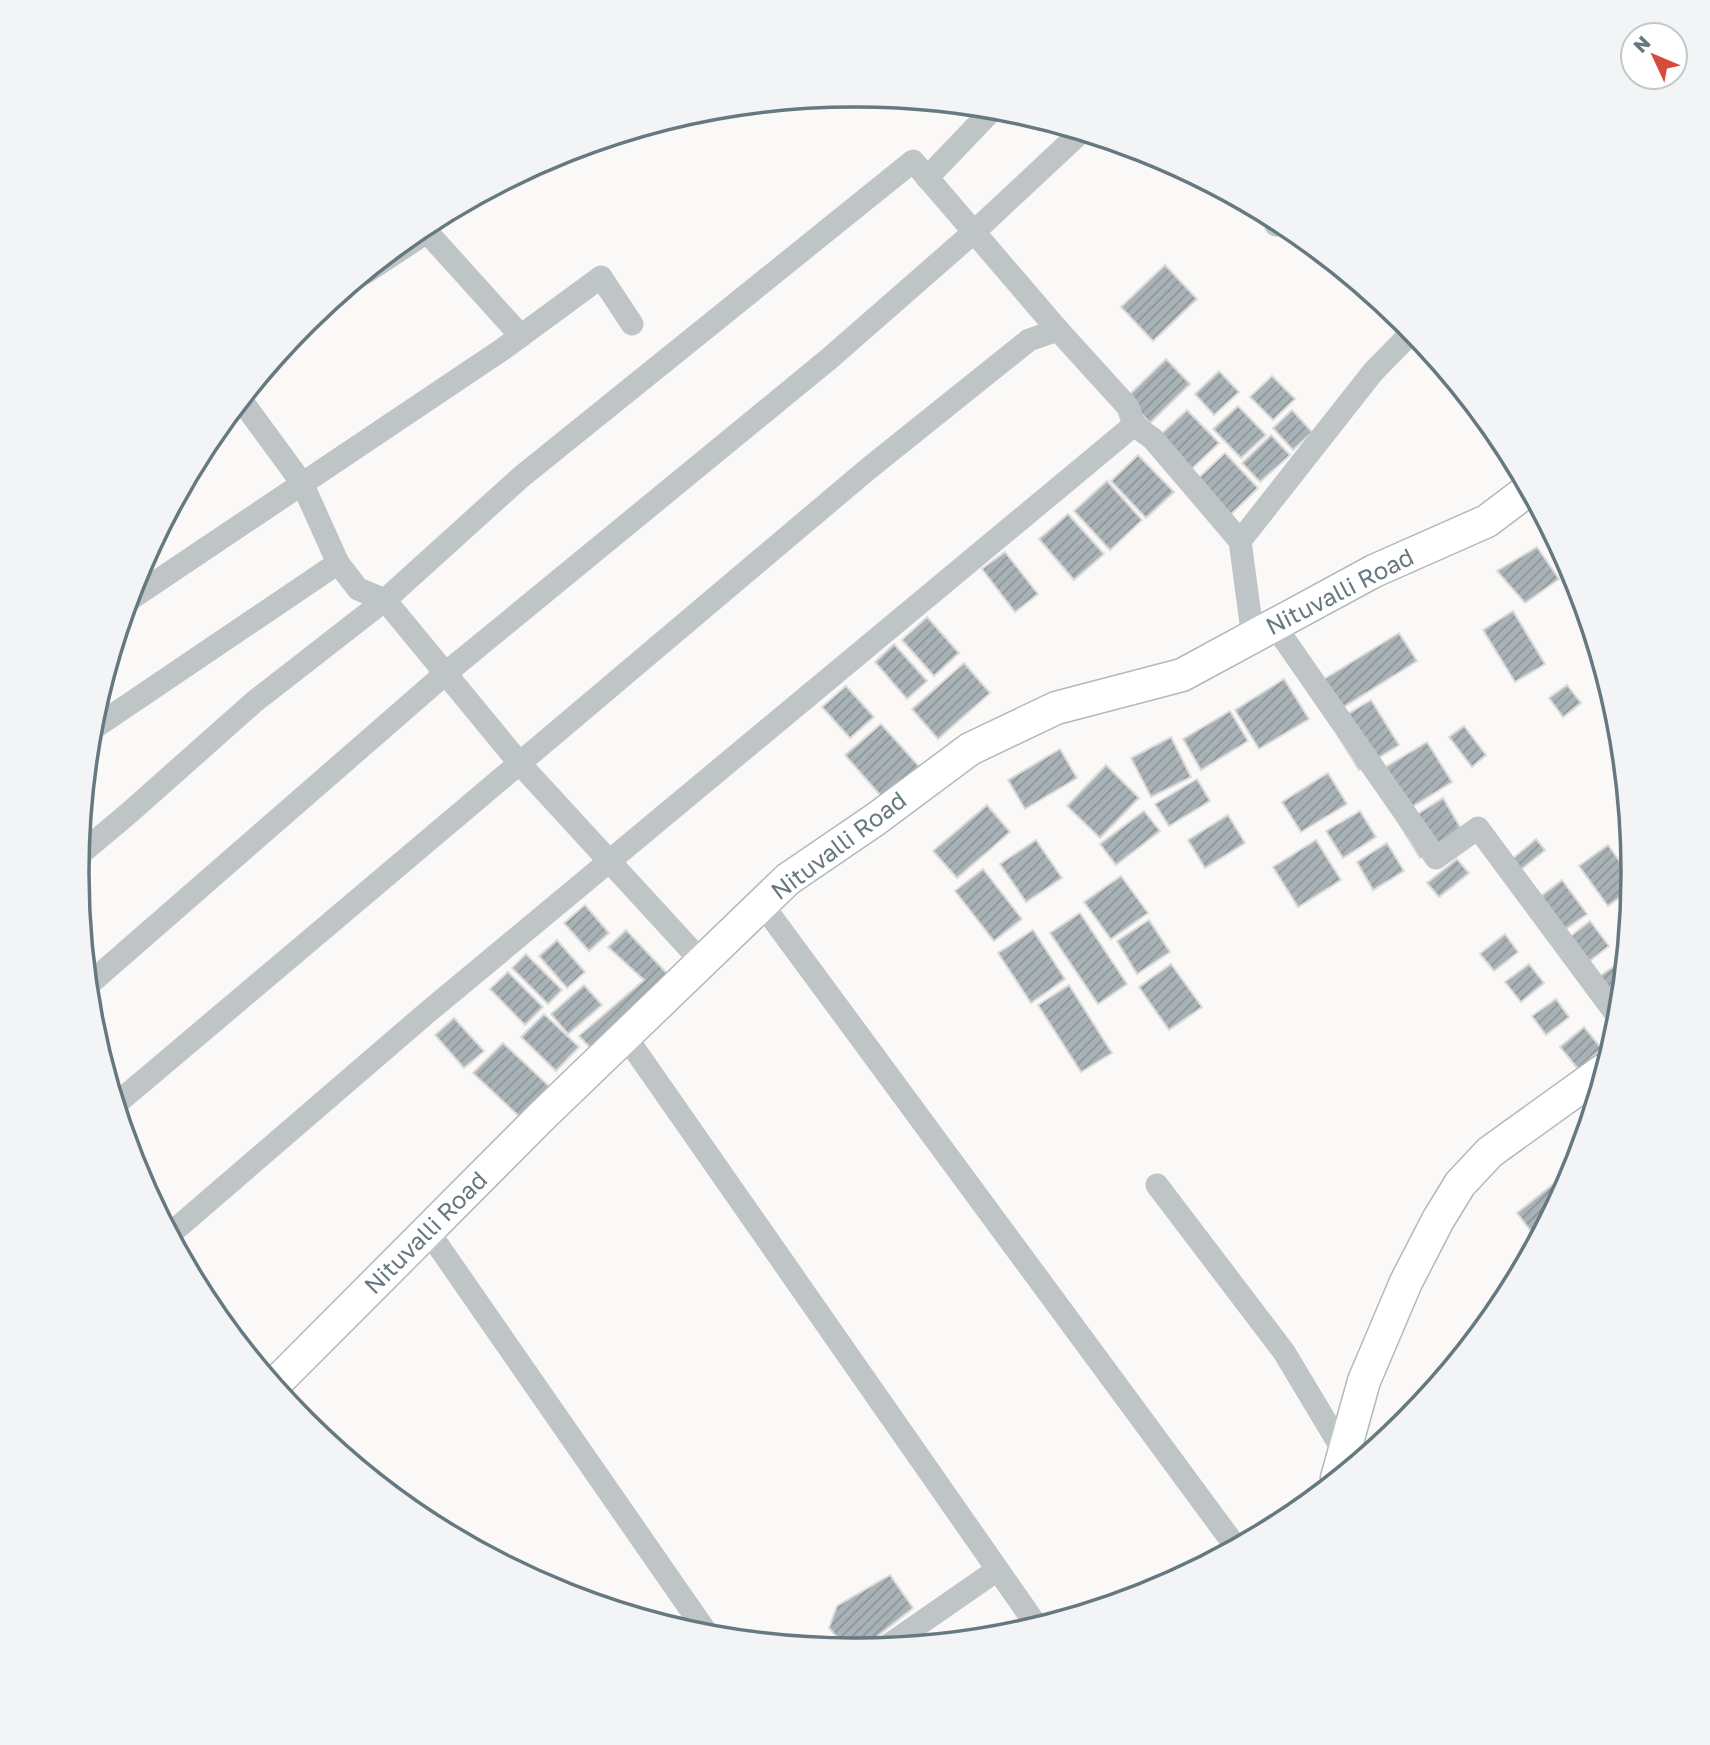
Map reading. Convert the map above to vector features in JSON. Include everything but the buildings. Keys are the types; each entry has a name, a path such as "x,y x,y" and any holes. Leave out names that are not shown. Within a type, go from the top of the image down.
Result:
{"street":[{"path":"927,178 985,118"},
{"path":"97,977 446,673 830,358 974,232 1074,139"},
{"path":"90,846 254,702 385,600 521,477 913,161 1128,407 1133,425 1153,439 1240,541 1264,632 1436,858 1478,828 1609,1004"},
{"path":"430,236 520,336"},
{"path":"144,590 520,336 601,277 632,324"},
{"path":"123,1098 879,461 1029,340 1058,330"},
{"path":"1240,541 1373,372 1404,339"},
{"path":"246,407 302,483 338,564 358,589 385,600 521,765 701,961"},
{"path":"177,1228 429,1011 1133,425"},
{"name":"Nituvalli Road","path":"280,1379 542,1116 788,879 876,819 970,749 1056,708 1182,675 1374,571 1486,522 1521,495"},
{"path":"104,721 338,564"},
{"path":"762,904 1231,1540"},
{"path":"626,1037 1031,1617"},
{"path":"1341,1463 1364,1381 1406,1282 1438,1220 1461,1184 1490,1152 1593,1078"},
{"path":"1157,1185 1284,1352 1340,1464"},
{"path":"428,1231 700,1622"},
{"path":"900,1637 997,1570"}]}
